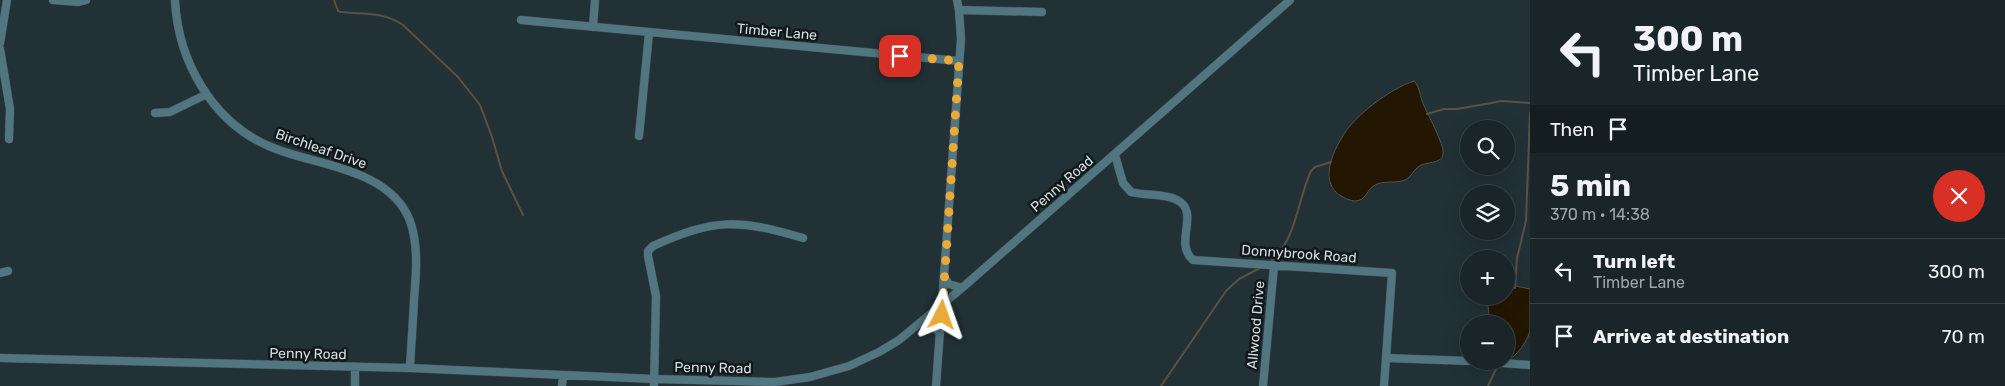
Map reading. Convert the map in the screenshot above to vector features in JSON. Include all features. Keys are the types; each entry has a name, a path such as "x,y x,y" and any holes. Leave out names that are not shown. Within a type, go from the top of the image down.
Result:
{"street":[{"path":"0,43 7,0"},
{"path":"53,0 78,2 86,0"},
{"name":"Birchleaf Drive","path":"175,0 179,29 186,57 205,95 239,130 272,147 361,174 381,186 400,204 410,220 416,241 410,368"},
{"path":"593,28 595,0"},
{"path":"936,386 961,38 957,0"},
{"name":"Penny Road","path":"0,358 410,368 563,375 654,382 775,382 810,377 849,366 879,352 921,323 1290,0"},
{"path":"959,10 1042,12"},
{"name":"Timber Lane","path":"521,20 959,61"},
{"path":"639,136 649,33"},
{"path":"0,50 10,109 9,139"},
{"path":"155,113 170,112 205,95"},
{"name":"Donnybrook Road","path":"1115,155 1123,183 1131,192 1177,200 1185,207 1188,215 1186,254 1193,260 1392,273 1386,358"},
{"path":"654,382 656,296 648,256 648,251 652,246 700,228 726,223 755,225 803,238"},
{"name":"Allwood Drive","path":"1263,386 1274,266"},
{"path":"944,277 949,284 962,288"},
{"path":"921,323 934,325 940,334"},
{"path":"1384,386 1386,358 1460,361"},
{"path":"1515,364 1530,365"},
{"path":"355,368 355,386"},
{"path":"562,386 563,375"}],"shaded area":[{"path":"1414,81 1441,143 1442,157 1440,160 1421,165 1405,180 1375,185 1362,199 1355,201 1341,196 1331,184 1329,169 1334,153 1346,130 1373,104 1394,90"},
{"path":"1515,286 1530,289 1530,330 1521,348 1515,355 1515,315 1489,315 1488,305 1515,305"}],"waterway":[{"path":"334,0 338,11 381,16 403,25 458,77 480,105 502,171 523,215"},
{"path":"1427,114 1444,109 1457,109 1502,101 1530,103"},
{"path":"1515,288 1517,258 1526,221 1530,113"},
{"path":"1269,263 1278,254 1291,232 1311,171 1315,167 1331,162"},
{"path":"1161,386 1226,291 1239,279 1260,268"},
{"path":"1488,386 1496,370"}],"route":[{"path":"900,56 959,61 942,315"}]}
